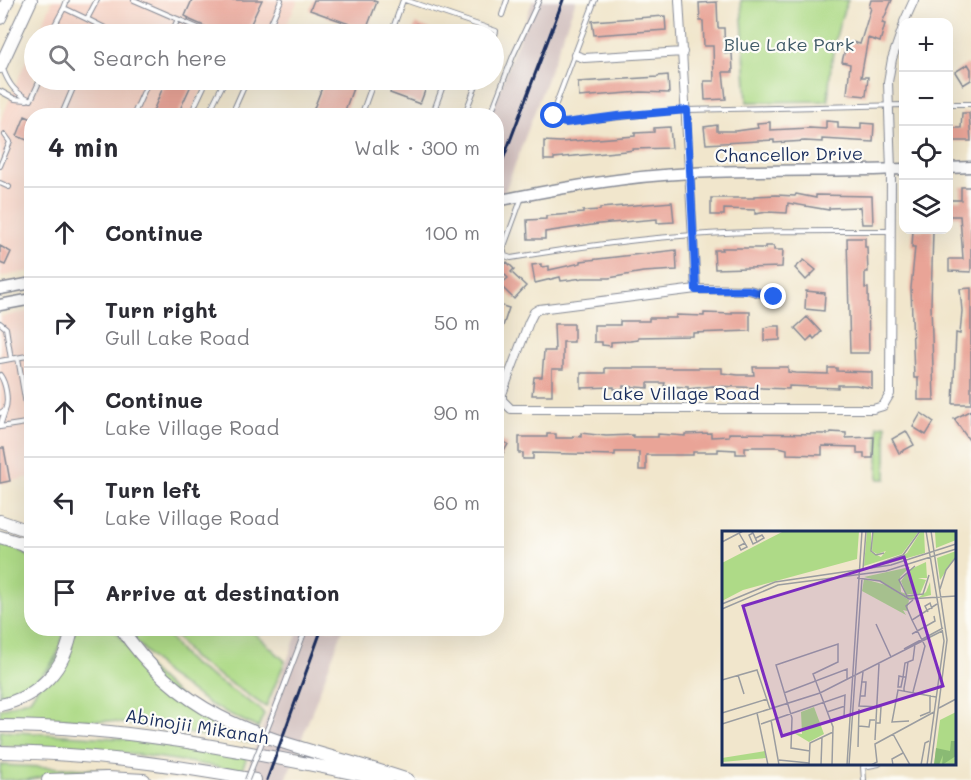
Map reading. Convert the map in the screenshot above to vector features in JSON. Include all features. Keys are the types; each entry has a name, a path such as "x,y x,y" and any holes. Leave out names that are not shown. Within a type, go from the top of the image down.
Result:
{"main road":[{"path":"0,18 8,0"},
{"path":"0,66 31,0"},
{"path":"0,521 24,529"},
{"path":"0,537 24,546"},
{"path":"0,705 22,698 41,687 63,660 70,636"},
{"path":"127,636 166,681 214,715 240,728 273,740 374,768 408,780"},
{"name":"Abinojii Mikanah","path":"0,726 90,729 158,736 387,780"},
{"path":"0,752 82,754 255,780"},
{"path":"48,780 78,778 144,780"}],"street":[{"path":"679,0 696,290"},
{"name":"Lake Village Road","path":"906,18 914,0"},
{"name":"Lake Village Road","path":"504,402 511,409 520,410 873,409 883,406 890,394 891,170 888,82 899,38"},
{"path":"575,55 584,58 683,52"},
{"path":"953,168 971,167"},
{"name":"Chancellor Drive","path":"504,200 613,181 690,173 800,169 899,169"},
{"path":"0,289 24,284"},
{"name":"Lake Village Road","path":"504,389 529,322 539,309 696,290 749,290 774,297"},
{"path":"0,305 24,300"}],"lane":[{"path":"55,24 67,0"},
{"path":"87,19 97,0"},
{"path":"134,0 189,24"},
{"path":"270,24 281,0"},
{"path":"394,24 404,0 475,24"},
{"path":"502,15 507,0"},
{"path":"504,79 539,0"},
{"path":"595,0 554,109 554,116 558,121 565,123 687,110 899,105"},
{"path":"64,8 97,24"},
{"path":"176,24 178,19"},
{"path":"0,66 17,94 31,100"},
{"path":"31,100 36,90"},
{"path":"65,108 72,90"},
{"path":"137,108 145,90"},
{"path":"194,108 202,90"},
{"path":"211,108 220,90"},
{"path":"235,108 243,90"},
{"path":"364,108 370,90"},
{"path":"435,108 441,90"},
{"path":"467,108 474,90"},
{"path":"493,108 500,90"},
{"path":"0,91 15,99 31,100"},
{"path":"953,104 971,104"},
{"path":"0,166 10,142 5,135"},
{"path":"0,183 9,187"},
{"path":"504,244 523,196"},
{"path":"504,254 511,258 596,244 693,235 776,231 890,231"},
{"path":"0,323 5,326 11,359"},
{"path":"0,328 6,331"},
{"path":"0,361 24,357"},
{"path":"18,358 24,390"},
{"path":"0,375 7,402 0,427 24,423"},
{"path":"0,412 6,410"},
{"path":"247,780 303,636"},
{"path":"864,780 863,767 874,765"}],"shaded area":[{"path":"53,0 298,0 287,24 42,24"},
{"path":"533,0 576,0 504,194 504,108 493,108 500,90 504,90 504,78"},
{"path":"24,66 24,90 202,90 193,108 24,108 24,272 0,277 0,122"},
{"path":"24,312 24,478 0,483 0,317"},
{"path":"296,636 340,636 286,780 243,780"}],"green space":[{"name":"Blue Lake Park","path":"741,0 848,0 839,24 834,49 828,101 747,102"},
{"path":"886,425 886,479 878,479 878,426"},
{"path":"0,544 24,553 24,636 62,636 51,664 34,682 12,694 0,697"},
{"path":"71,636 120,636 145,665 176,693 211,717 254,739 252,743 108,721 0,717 0,709 30,699"},
{"path":"131,636 169,636 191,663 259,708 264,714 258,728 211,705 166,674"},
{"path":"176,636 258,636 285,661 266,707 193,658"},
{"path":"0,731 129,739 247,757 241,772 121,753 0,746"},
{"path":"0,765 107,770 107,773 0,780"}],"building":[{"path":"192,0 262,0 251,24 200,24 185,16"},
{"path":"314,0 372,0 377,2 368,24 349,24 310,10"},
{"path":"871,0 892,0 882,23 885,24 880,42 868,38 861,77 868,77 866,96 847,94 850,64 842,62 846,45 851,45 852,42 860,44 871,8 869,7"},
{"path":"717,2 718,28 724,28 725,54 732,53 733,72 723,72 726,99 705,100 704,81 714,81 713,46 704,46 703,21 700,21 699,3"},
{"path":"665,16 666,30 594,35 592,21"},
{"path":"968,64 971,69 971,80 963,85 955,72"},
{"path":"668,75 669,93 641,92 579,97 578,82"},
{"path":"162,90 189,90 181,108 154,108"},
{"path":"321,90 352,90 346,108 314,108"},
{"path":"391,90 425,90 420,104 390,93"},
{"path":"962,113 969,113 971,141 953,141 953,128 961,128"},
{"path":"24,118 24,139 17,136"},
{"path":"826,121 838,122 838,128 861,129 861,123 874,124 873,142 822,139 822,142 774,143 774,140 706,144 704,127 717,125 717,131 736,131 758,128 757,123 770,122 770,130 826,129"},
{"path":"670,127 672,148 633,149 544,160 544,141 560,142 635,136 635,133 654,132 654,128"},
{"path":"961,187 971,187 971,272 949,271 949,259 963,259 960,216 953,216 953,200 961,200"},
{"path":"796,194 816,198 816,195 872,196 873,224 862,224 860,207 829,208 829,210 788,203 787,213 755,214 755,210 724,209 724,215 711,215 711,198 754,198 754,196 795,196"},
{"path":"672,202 674,222 657,223 657,219 599,224 545,232 545,239 528,239 527,220 583,213 583,211 600,210 600,208"},
{"path":"913,234 933,234 931,305 934,400 918,400 918,378 914,378 911,288 915,247 912,247"},
{"path":"847,238 865,238 865,247 867,247 868,272 865,272 865,288 868,288 869,353 850,353"},
{"path":"0,246 11,252 5,265 0,263"},
{"path":"765,246 774,246 774,250 783,250 782,267 715,269 714,250 765,248"},
{"path":"676,250 677,270 561,281 560,277 535,283 532,265 549,266 549,270 581,263 581,261"},
{"path":"804,260 816,270 806,280 795,268"},
{"path":"507,262 514,269 511,272 526,286 514,299 504,289 504,282 508,278 504,274 504,265"},
{"path":"971,288 971,404 953,404 956,333 960,334 962,311 960,289"},
{"path":"806,291 825,293 824,311 805,309"},
{"path":"504,306 509,308 504,323"},
{"path":"732,312 750,312 750,331 693,333 693,336 638,337 638,340 611,342 611,346 602,345 602,342 594,342 594,325 620,325 620,321 649,321 649,318 676,318 676,315 704,316 704,313 732,314"},
{"path":"807,317 821,332 814,339 812,336 807,341 795,328"},
{"path":"554,324 574,324 574,342 563,342 563,369 552,369 552,395 532,395 534,377 542,377 544,351 555,351"},
{"path":"780,326 780,340 764,341 764,328"},
{"path":"753,367 788,367 788,372 796,373 828,374 828,368 837,368 837,371 872,372 872,388 838,385 838,388 713,386 688,389 688,387 664,386 665,383 648,383 648,388 623,386 623,389 581,388 581,373 605,373 605,368 722,368 722,373 754,375"},
{"path":"971,410 971,443 954,419"},
{"path":"921,413 934,422 926,435 913,427"},
{"path":"906,431 914,445 899,453 892,439"},
{"path":"831,432 846,433 846,438 874,437 873,458 864,458 864,453 857,453 857,447 822,446 822,455 787,454 787,449 779,447 745,447 745,454 736,454 736,450 718,449 718,452 693,452 693,455 646,455 646,470 639,470 639,452 615,452 615,455 533,453 533,459 523,459 523,453 519,453 519,437 547,437 547,434 556,434 556,438 573,438 573,436 581,437 581,433 658,437 658,434 685,436 685,434 711,433 711,437 729,436 729,433 830,434"},
{"path":"0,448 4,448 10,481 0,483"}],"railway":[{"path":"504,157 563,0"},
{"path":"267,780 319,636"}],"route":[{"path":"554,116 558,121 565,123 687,110 696,290 749,290 774,297"}]}
